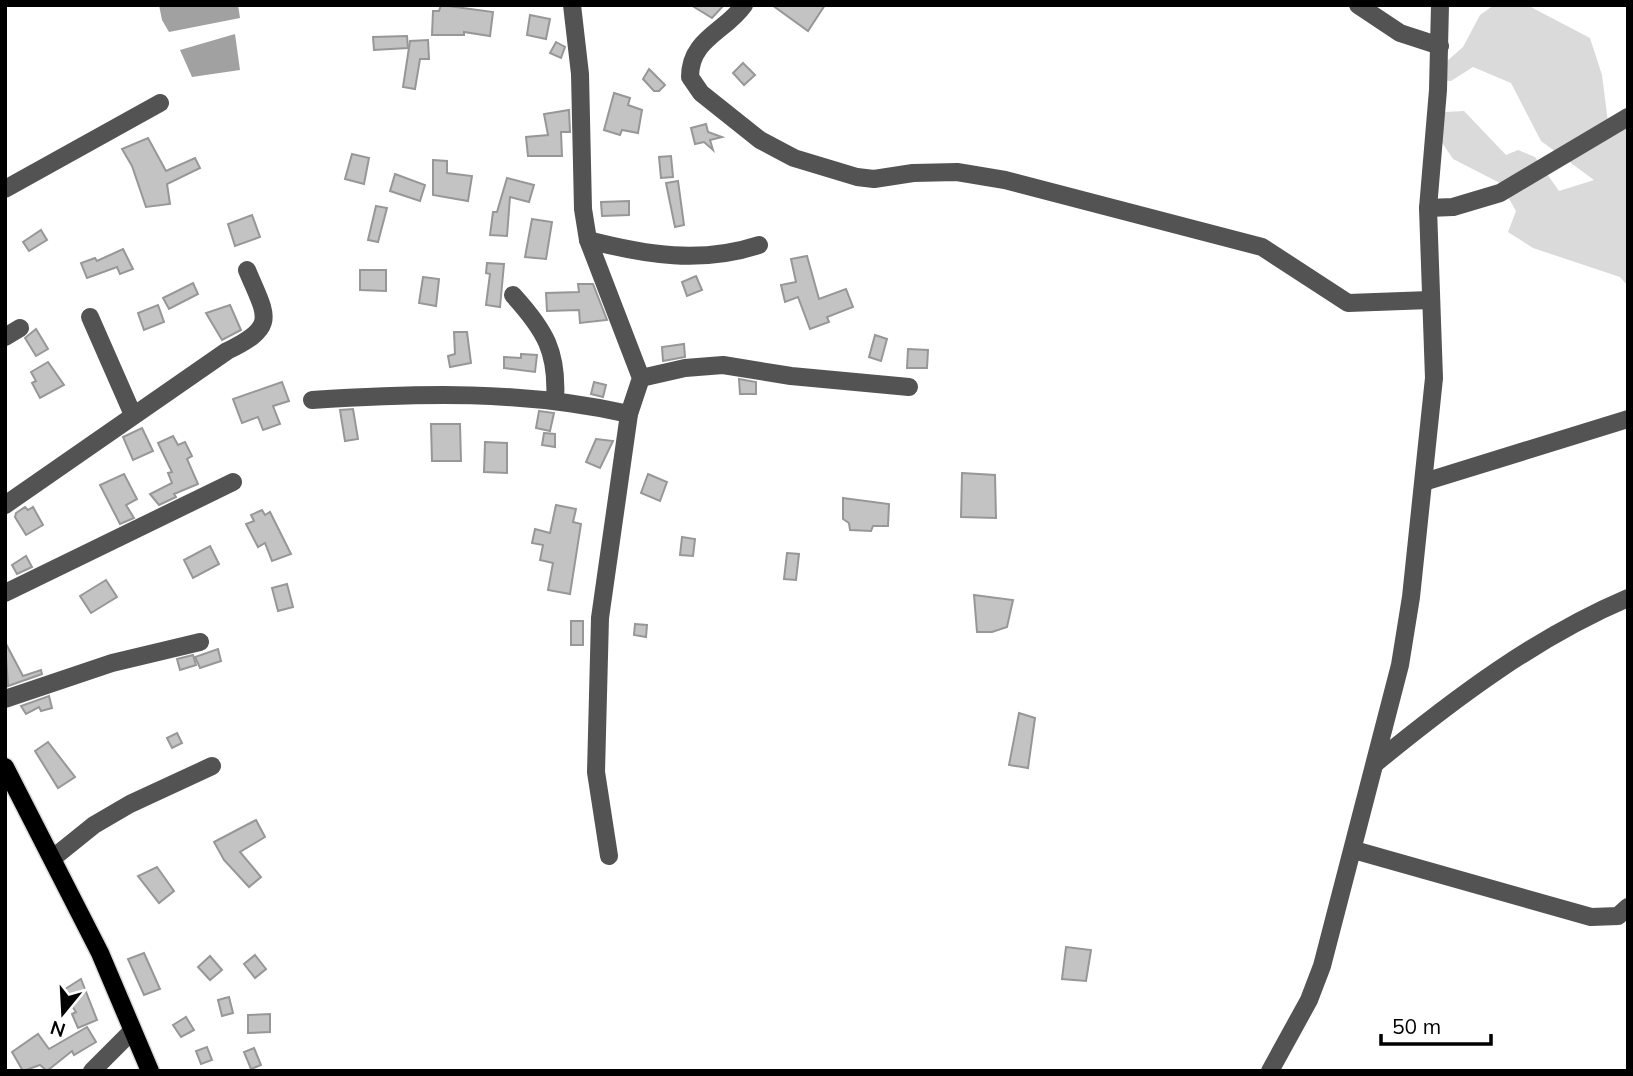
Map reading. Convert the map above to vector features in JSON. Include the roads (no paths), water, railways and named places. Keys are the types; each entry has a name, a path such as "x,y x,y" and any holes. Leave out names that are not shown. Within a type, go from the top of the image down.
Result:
{"main road":[{"path":"5,767 100,953 150,1071"}],"street":[{"path":"572,5 580,74 583,209 588,240 641,378 629,414 600,618 596,772 609,856"},
{"path":"744,5 727,25 708,36 699,47 692,59 690,77 701,93 760,140 794,158 857,177 874,179 913,173 957,172 1004,180 1262,247 1348,303 1430,300"},
{"path":"1358,5 1400,33 1440,46"},
{"path":"1270,1071 1309,1000 1322,967 1400,665 1424,482 1434,378 1428,208 1440,46 1440,5"},
{"path":"5,189 160,103"},
{"path":"1428,208 1453,207 1500,193 1628,117"},
{"path":"588,240 675,257 715,255 760,245"},
{"path":"5,505 227,351 254,338 264,324 265,313 247,270"},
{"path":"513,295 541,328 551,348 557,375 555,400"},
{"path":"90,317 133,415"},
{"path":"641,378 685,368 723,365 791,376 909,387"},
{"path":"312,400 454,393 555,400 629,414"},
{"path":"1424,482 1628,419"},
{"path":"5,593 233,482"},
{"path":"1377,762 1460,697 1510,663 1561,630 1628,598"},
{"path":"5,699 112,663 200,642"},
{"path":"54,859 94,825 130,804 212,766"},
{"path":"1354,850 1591,917 1618,916 1628,907"},
{"path":"92,1071 132,1031"}]}
